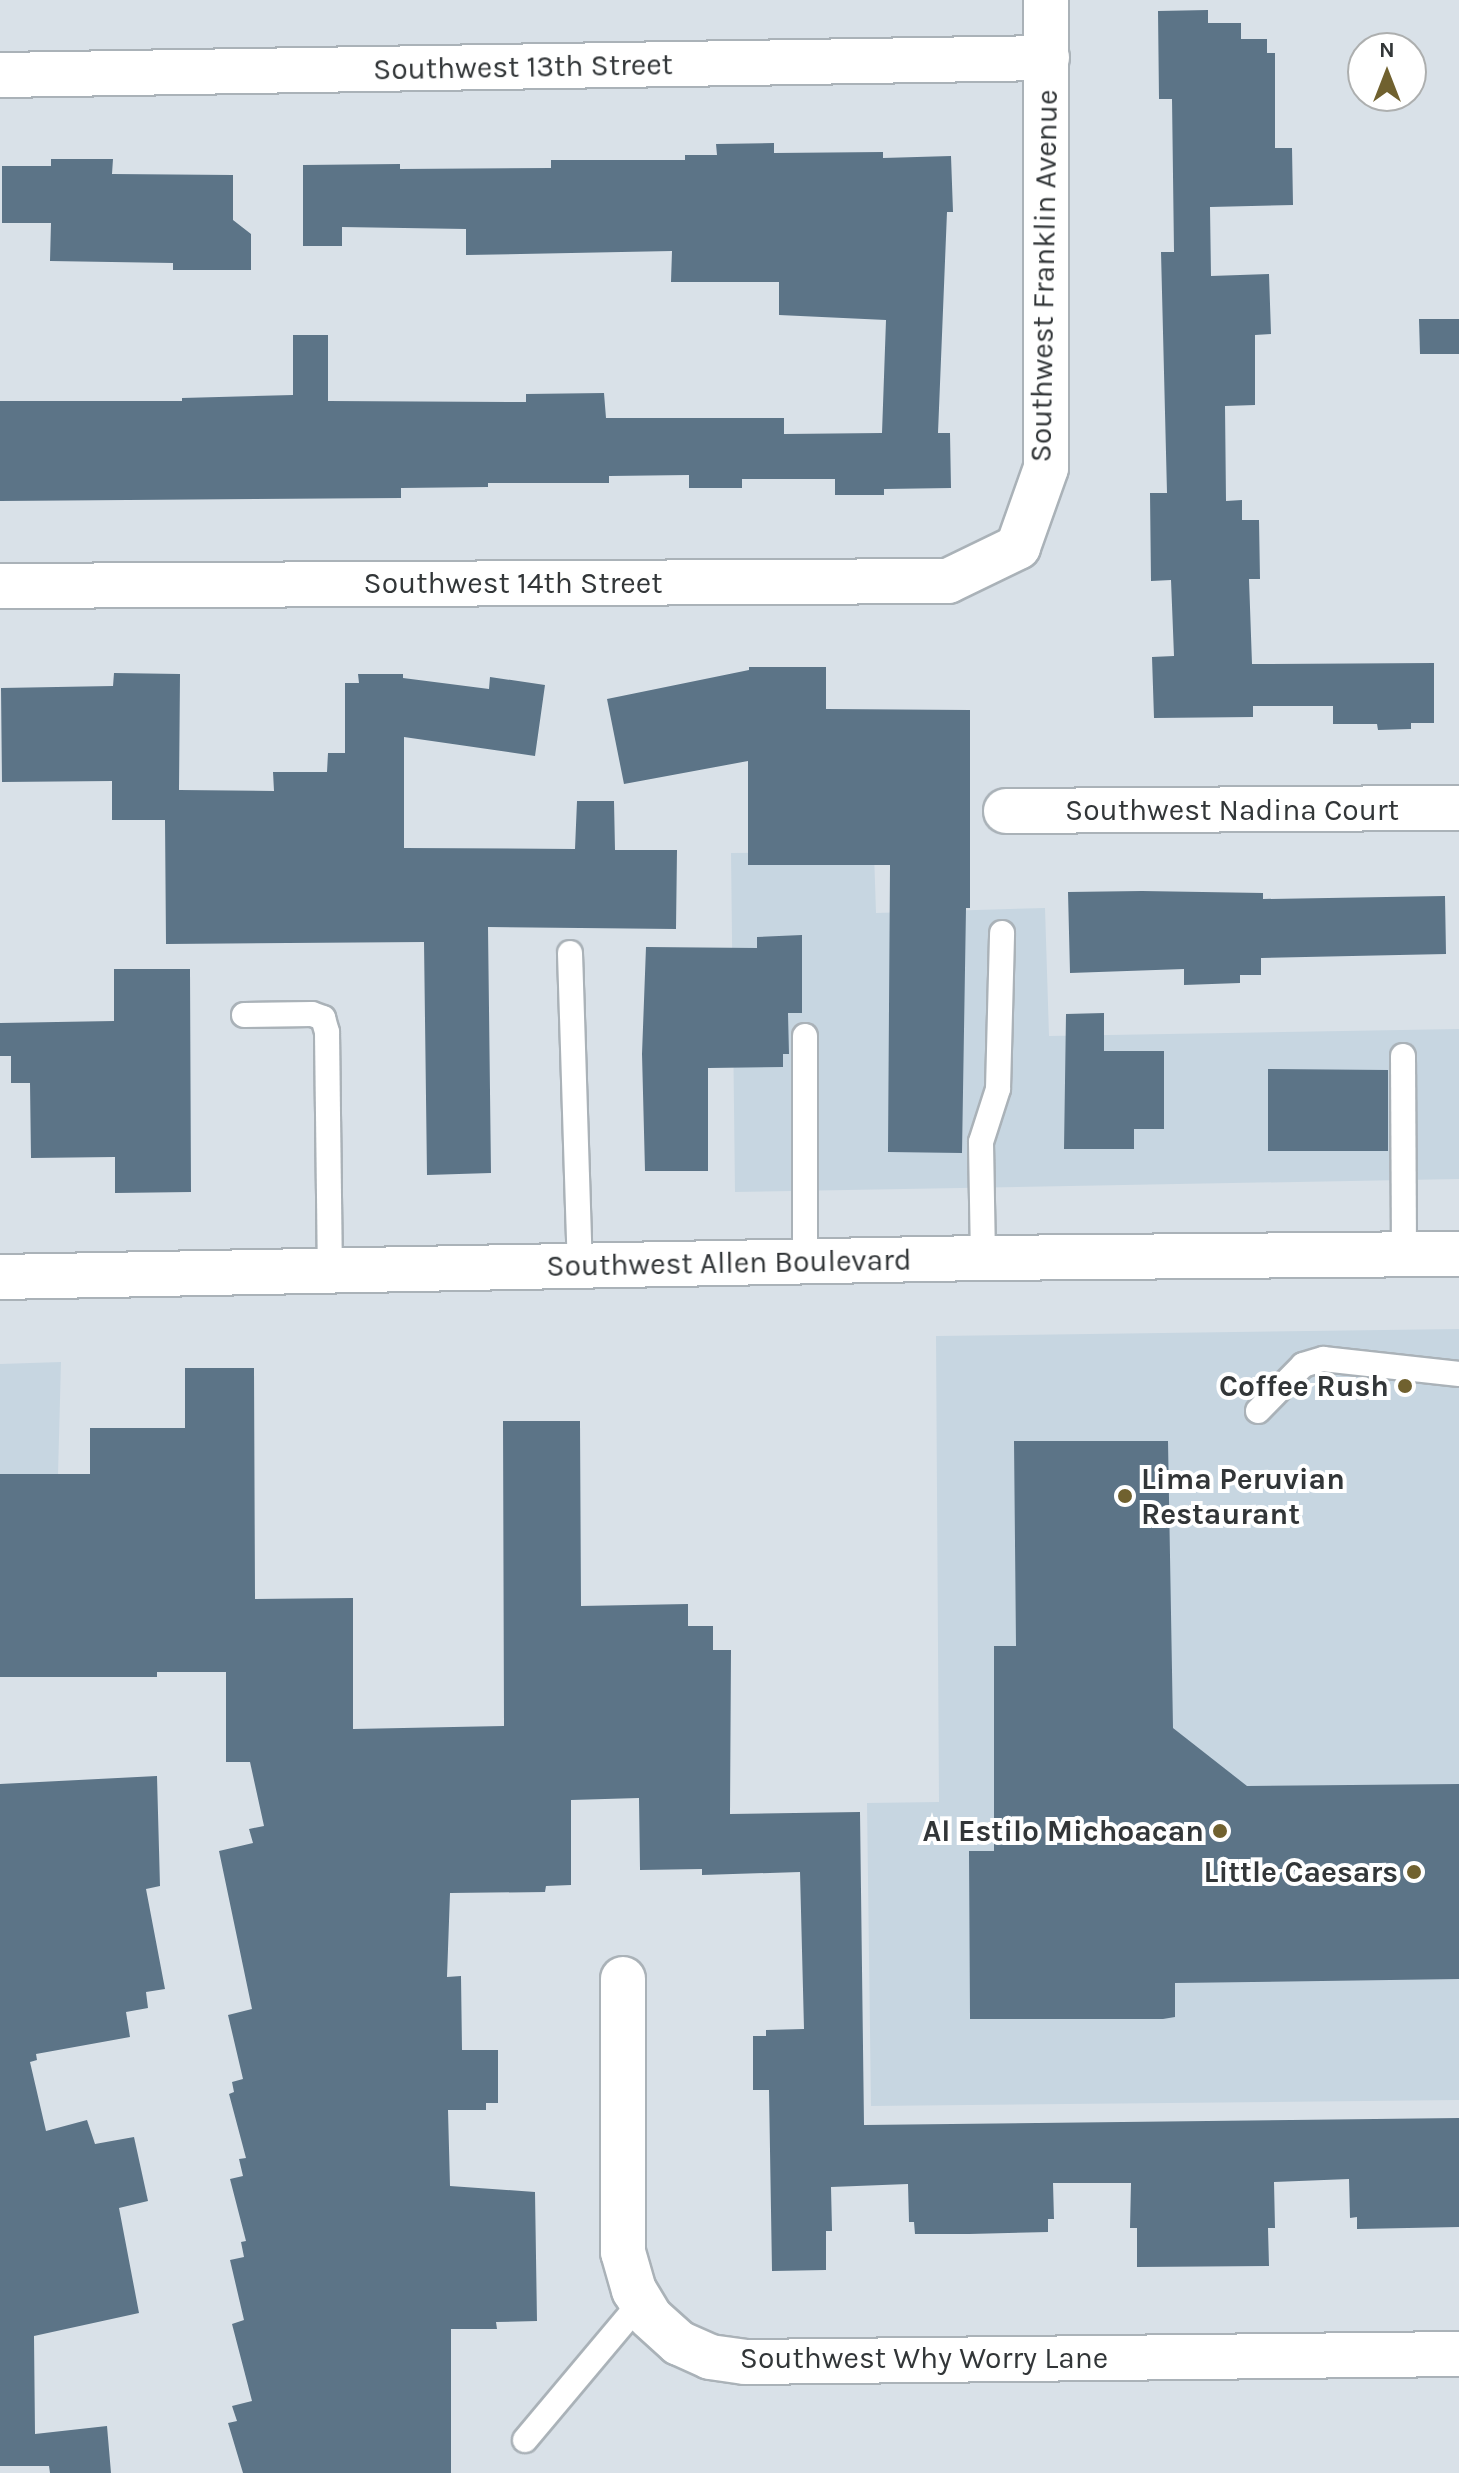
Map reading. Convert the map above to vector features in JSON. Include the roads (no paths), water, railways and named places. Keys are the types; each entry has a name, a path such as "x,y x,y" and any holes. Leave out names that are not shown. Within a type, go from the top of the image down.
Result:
{"street":[{"name":"Southwest Franklin Avenue","path":"1018,547 1046,468 1046,0"},
{"name":"Southwest 13th Street","path":"0,75 1047,58"},
{"name":"Southwest 14th Street","path":"0,586 948,581 1018,547"},
{"name":"Southwest Nadina Court","path":"1006,811 1459,808"},
{"name":"Southwest Allen Boulevard","path":"0,1277 983,1258 1459,1254"},
{"name":"Southwest Why Worry Lane","path":"623,1979 623,2252 634,2290 650,2317 679,2343 710,2357 745,2362 1459,2354"}],"lane":[{"path":"983,1258 981,1142 998,1089 1002,933"},
{"path":"570,953 580,1266"},
{"path":"244,1015 312,1014 323,1018 327,1032 330,1270"},
{"path":"805,1036 805,1262"},
{"path":"1403,1056 1404,1255"},
{"path":"1258,1411 1303,1365 1323,1359 1459,1374"},
{"path":"525,2440 641,2302"}],"place":[{"name":"Coffee Rush","path":"1405,1386"},
{"name":"Lima Peruvian Restaurant","path":"1125,1496"},
{"name":"Al Estilo Michoacan","path":"1220,1831"},
{"name":"Little Caesars","path":"1414,1872"}]}
